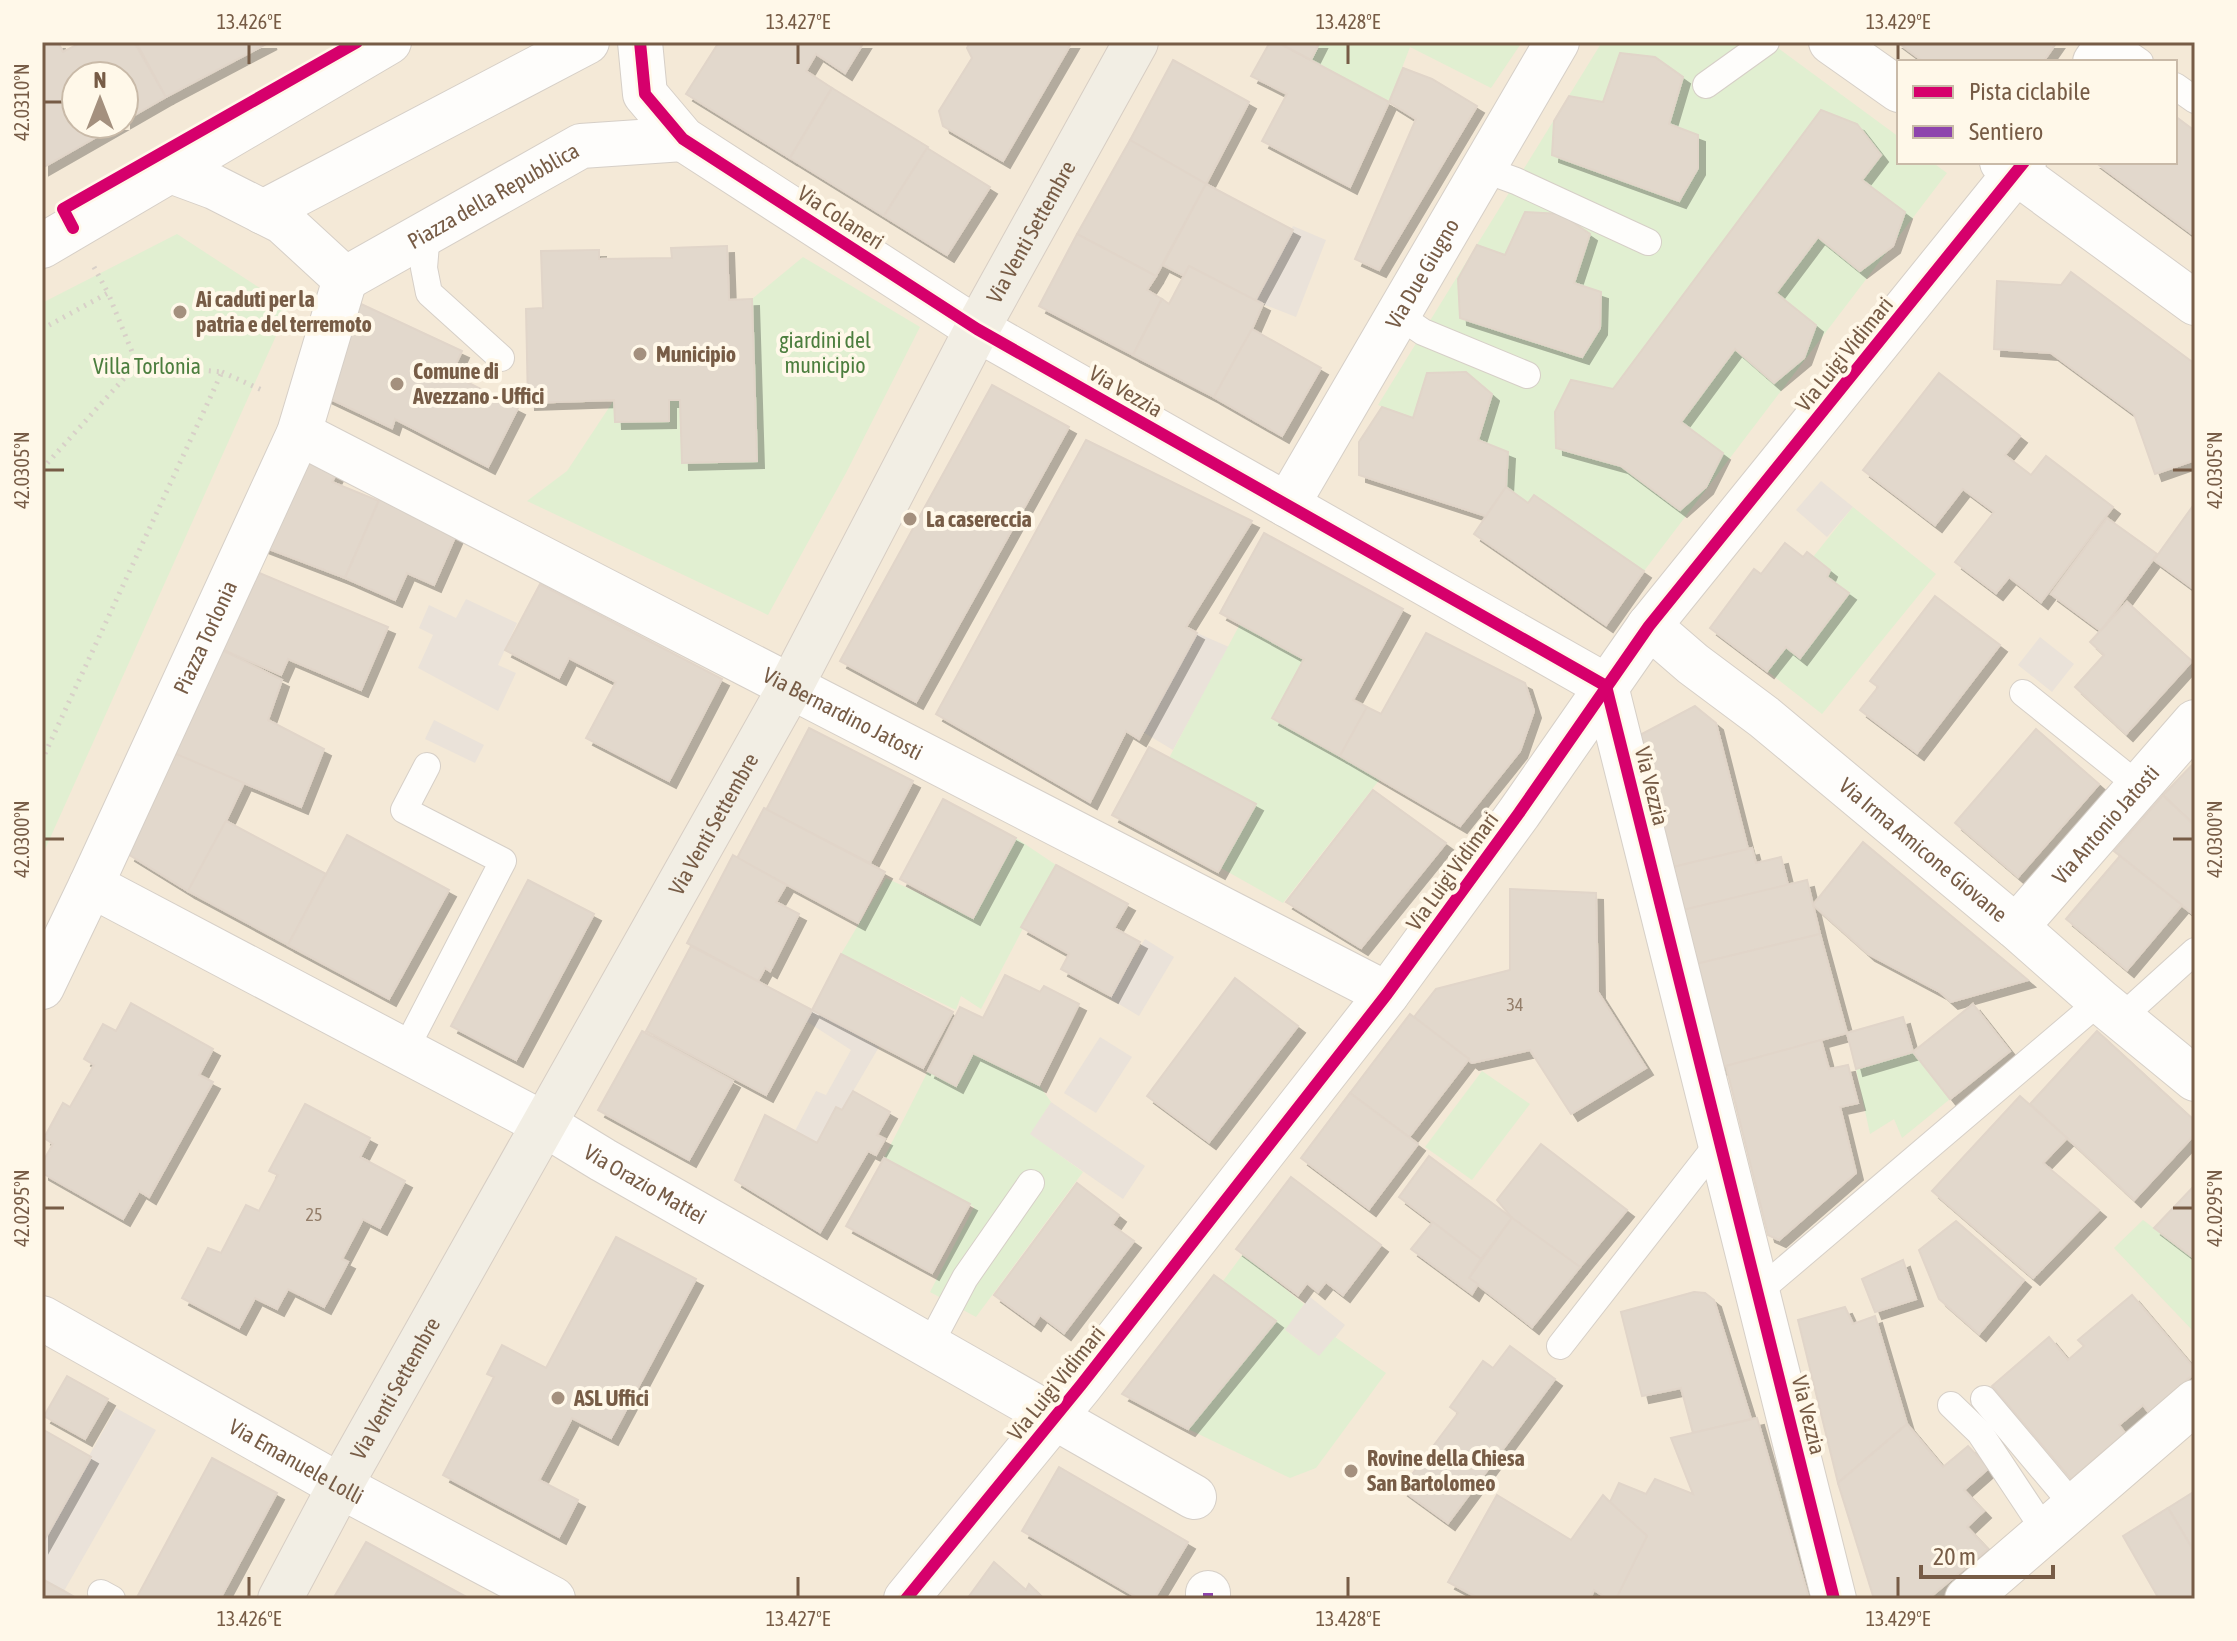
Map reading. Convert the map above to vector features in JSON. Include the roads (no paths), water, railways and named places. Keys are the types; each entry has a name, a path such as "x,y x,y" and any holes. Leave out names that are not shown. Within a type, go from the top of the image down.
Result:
{"main road":[{"name":"Via Venti Settembre","path":"280,1599 340,1486 791,686 977,329 1136,42"}],"street":[{"path":"42,246 389,42"},
{"path":"263,212 587,42"},
{"path":"604,42 683,139"},
{"path":"640,42 645,94"},
{"name":"Via Due Giugno","path":"1287,505 1557,42"},
{"path":"1831,42 1897,89"},
{"path":"2096,60 2110,42"},
{"name":"Via Colaneri","path":"683,139 977,329"},
{"name":"Piazza della Repubblica","path":"345,279 581,146 683,139"},
{"path":"2014,165 2195,303"},
{"name":"Via Luigi Vidimari","path":"906,1599 1055,1417 1387,994 1519,813 1649,626 2014,165"},
{"path":"168,170 214,187 283,222 345,279"},
{"name":"Piazza Torlonia","path":"42,987 299,433 345,279"},
{"name":"Via Vezzia","path":"977,329 1606,686 1834,1599"},
{"name":"Via Bernardino Jatosti","path":"299,433 1387,994"},
{"name":"Via Irma Amicone Giovane","path":"1649,626 1693,664 1764,717 2195,1079"},
{"name":"Via Antonio Jatosti","path":"2016,927 2195,722"},
{"name":"Via Orazio Mattei","path":"91,885 544,1124 1194,1497"},
{"name":"Via Emanuele Lolli","path":"42,1318 524,1592"},
{"path":"1967,1599 2195,1402"}],"lane":[{"path":"1706,85 1766,42"},
{"path":"2110,42 2137,60"},
{"path":"2177,87 2195,100"},
{"path":"1483,169 1648,242"},
{"path":"427,232 424,268 429,293 501,358"},
{"path":"1398,315 1423,332 1527,375"},
{"path":"2023,693 2139,786"},
{"path":"405,1050 503,861 404,810 427,766"},
{"path":"1758,1292 2110,1010 2195,951"},
{"path":"1560,1346 1720,1141"},
{"path":"929,1346 965,1278 1031,1183"},
{"path":"1984,1399 2060,1518"},
{"path":"1951,1405 2060,1518"}],"place":[{"name":"Ai caduti per la patria e del terremoto","path":"180,312"},
{"name":"Municipio","path":"640,354"},
{"name":"Comune di Avezzano - Uffici","path":"397,384"},
{"name":"La casereccia","path":"910,519"},
{"name":"ASL Uffici","path":"558,1398"},
{"name":"Rovine della Chiesa San Bartolomeo","path":"1351,1471"}],"park label":[{"name":"giardini del municipio","path":"825,352"},
{"name":"Villa Torlonia","path":"147,366"}]}
